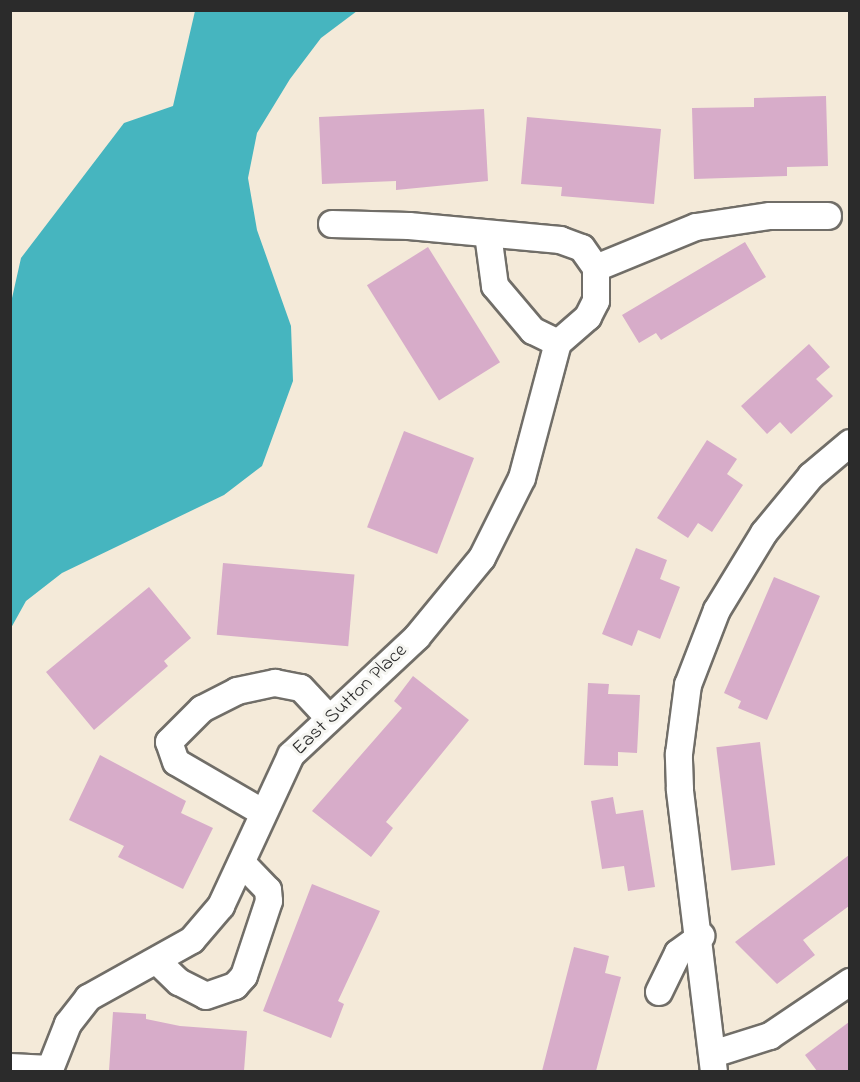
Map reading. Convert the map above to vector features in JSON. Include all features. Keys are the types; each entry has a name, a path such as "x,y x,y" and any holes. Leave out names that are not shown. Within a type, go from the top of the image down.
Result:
{"street":[{"path":"596,268 696,227 770,216 828,216"},
{"path":"332,224 488,234 560,240 582,248 596,268 596,301 588,317 558,343 533,331 505,302 495,286 488,234"},
{"name":"East Sutton Place","path":"49,1070 68,1024 88,998 158,962 192,940 221,906 243,864 262,812 291,755 328,717 417,636 482,558 522,478 558,343"},
{"path":"849,443 811,476 764,533 717,609 688,685 679,754 714,1063 770,1036 849,982"},
{"path":"262,812 176,762 169,742 184,721 225,696 275,683 301,688 328,717"},
{"path":"158,962 178,982 206,996 221,993 244,976 269,901 268,890 243,864"},
{"path":"659,992 678,952 700,936"},
{"path":"10,1067 49,1070"}],"water":[{"path":"195,11 357,11 321,38 290,79 257,133 248,178 257,230 291,326 293,381 262,466 224,495 62,573 26,601 11,628 10,307 21,258 124,123 173,106"}],"building":[{"path":"826,96 828,166 787,167 787,176 694,179 692,108 754,107 754,98"},
{"path":"484,109 488,181 396,190 396,181 322,184 319,117"},
{"path":"527,117 661,129 654,204 561,196 562,187 521,184"},
{"path":"745,242 766,277 661,340 656,333 639,343 622,315"},
{"path":"428,247 500,362 439,400 367,285"},
{"path":"809,344 830,367 816,379 833,396 791,434 780,422 767,434 741,406"},
{"path":"404,431 474,458 437,554 367,527"},
{"path":"707,440 737,459 727,474 743,485 712,532 698,523 688,538 657,518"},
{"path":"636,548 667,560 660,579 680,587 660,639 638,630 632,646 602,634"},
{"path":"223,563 354,575 348,646 217,635"},
{"path":"774,577 820,596 767,720 738,708 741,701 724,693"},
{"path":"149,587 191,638 164,661 168,666 94,730 46,672"},
{"path":"413,676 469,720 386,822 393,828 371,857 312,811 402,708 394,701"},
{"path":"588,683 609,684 608,694 640,695 637,753 618,752 618,766 584,765"},
{"path":"760,742 775,865 731,870 716,747"},
{"path":"100,755 186,801 181,813 213,828 183,889 118,857 124,846 69,820"},
{"path":"613,797 616,814 643,810 655,887 628,891 624,866 602,869 591,801"},
{"path":"849,855 849,906 803,940 815,955 777,984 735,942"},
{"path":"312,884 380,911 338,1001 344,1004 331,1038 263,1011"},
{"path":"574,947 609,956 605,973 621,977 596,1071 542,1071"},
{"path":"113,1012 146,1014 146,1019 180,1026 247,1031 244,1071 109,1071"},
{"path":"849,1022 849,1071 817,1071 805,1055"}]}
